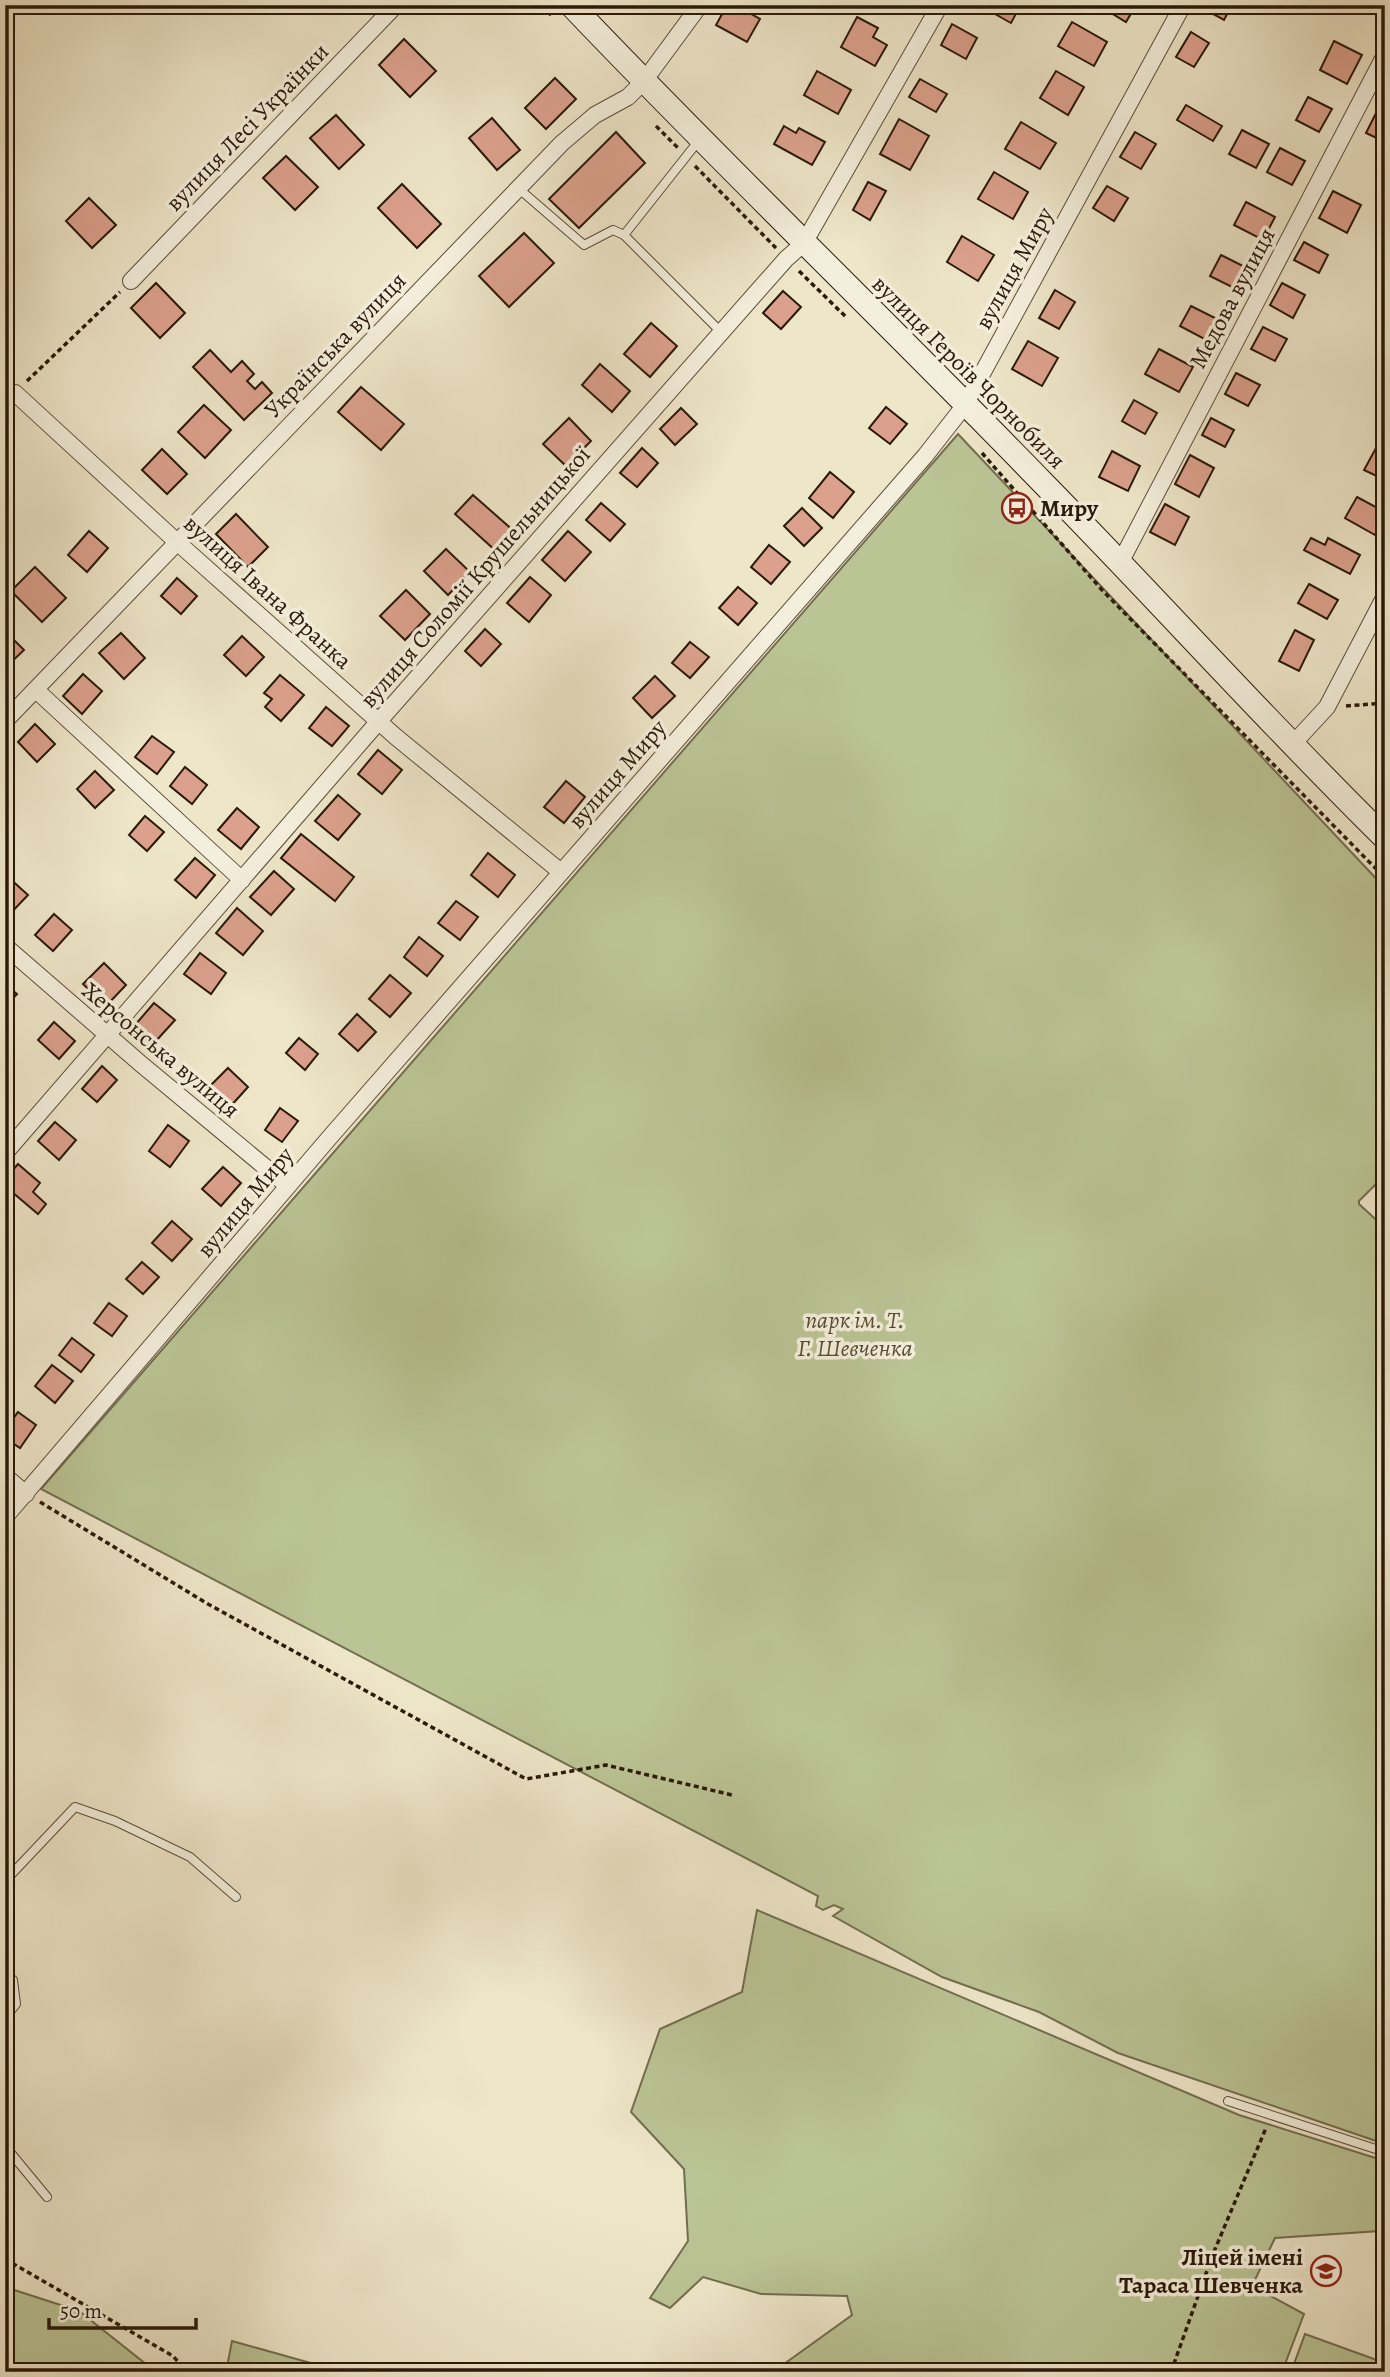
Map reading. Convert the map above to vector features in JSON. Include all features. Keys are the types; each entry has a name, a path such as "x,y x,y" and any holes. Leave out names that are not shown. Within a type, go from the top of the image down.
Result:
{"street":[{"name":"вулиця Лесі Українки","path":"131,281 396,5"},
{"name":"Українська вулиця","path":"5,721 518,188 595,115 636,89 700,5"},
{"name":"вулиця Соломії Крушельницької","path":"5,1153 379,720 786,259 804,243 940,5"},
{"name":"вулиця Миру","path":"5,1517 288,1186 925,456 965,405 1183,5"},
{"name":"вулиця Героїв Чорнобиля","path":"565,14 693,148 804,243 1120,563 1292,746 1385,838"},
{"name":"Медова вулиця","path":"1120,563 1385,55"},
{"name":"вулиця Івана Франка","path":"15,393 396,737 561,872"},
{"path":"1292,746 1326,707 1385,596"},
{"path":"36,690 242,880"},
{"name":"Херсонська вулиця","path":"5,946 288,1186"},
{"path":"5,1476 26,1494"}],"lane":[{"path":"624,235 693,148"},
{"path":"518,188 584,245 613,230 624,235 722,332"},
{"path":"5,1881 75,1807 115,1821 190,1857 236,1897"},
{"path":"5,1973 13,1980 16,2004 5,2018"},
{"path":"1228,2101 1385,2152"},
{"path":"5,2146 47,2197"}],"path":[{"path":"542,5 565,14"},
{"path":"636,89 693,148 786,259 855,325"},
{"path":"15,393 131,281"},
{"path":"979,450 1102,590 1385,878"},
{"path":"1326,707 1385,703"},
{"path":"26,1494 208,1604 526,1779 606,1765 732,1795"},
{"path":"1171,2372 1213,2254 1270,2116"},
{"path":"5,2259 173,2356 187,2372"}],"green space":[{"name":"парк ім. Т. Г. Шевченка","path":"958,434 1385,888 1385,1175 1359,1204 1385,1228 1385,2144 1118,2053 1039,2012 942,1977 833,1916 843,1909 834,1905 823,1910 816,1906 818,1896 41,1489"},
{"path":"757,1910 1239,2115 1385,2161 1385,2208 1380,2231 1275,2238 1252,2286 1304,2314 1282,2372 773,2372 852,2315 847,2296 761,2294 703,2277 670,2308 650,2298 688,2241 684,2169 631,2112 660,2029 742,1992"},
{"path":"5,2287 79,2311 156,2372 5,2372"},
{"path":"1305,2334 1385,2363 1385,2372 1291,2372"},
{"path":"232,2341 332,2369 366,2372 226,2372"}],"building":[{"path":"727,5 735,5 760,19 747,42 716,25"},
{"path":"979,5 1010,5 1018,10 1011,23"},
{"path":"1098,5 1136,5 1126,22"},
{"path":"1206,5 1232,5 1224,20 1204,9"},
{"path":"857,17 878,28 873,37 887,45 875,66 841,47"},
{"path":"1072,22 1107,42 1094,66 1058,46"},
{"path":"952,24 977,38 966,59 941,45"},
{"path":"1191,32 1209,43 1194,67 1176,57"},
{"path":"404,39 436,71 410,97 379,65"},
{"path":"1334,41 1362,55 1347,84 1320,70"},
{"path":"817,71 851,90 838,114 804,95"},
{"path":"1056,71 1084,87 1068,115 1040,98"},
{"path":"555,78 576,99 546,129 525,108"},
{"path":"920,79 947,94 936,112 909,97"},
{"path":"1308,97 1332,109 1319,132 1296,120"},
{"path":"1186,105 1222,126 1213,141 1177,120"},
{"path":"1377,111 1385,115 1385,142 1366,133"},
{"path":"336,115 364,145 339,169 310,138"},
{"path":"492,118 520,150 497,170 469,138"},
{"path":"899,119 929,136 910,170 880,154"},
{"path":"1021,122 1056,143 1040,169 1005,149"},
{"path":"784,126 796,133 799,128 825,142 812,165 774,144"},
{"path":"1242,130 1269,144 1256,168 1229,154"},
{"path":"616,132 645,163 579,228 549,199"},
{"path":"1135,132 1156,144 1141,169 1120,157"},
{"path":"1280,148 1305,161 1292,185 1267,172"},
{"path":"286,156 318,187 295,210 263,178"},
{"path":"1385,171 1385,190 1377,186"},
{"path":"994,172 1028,192 1013,219 978,199"},
{"path":"868,182 886,191 870,220 853,210"},
{"path":"402,184 441,224 417,248 378,208"},
{"path":"1107,186 1128,198 1114,221 1093,208"},
{"path":"1333,191 1361,205 1347,233 1319,218"},
{"path":"89,198 116,225 92,248 66,221"},
{"path":"1246,202 1275,217 1263,240 1234,225"},
{"path":"524,233 554,263 509,307 479,276"},
{"path":"962,236 994,255 978,281 947,262"},
{"path":"1304,242 1328,255 1319,273 1294,260"},
{"path":"1221,255 1247,268 1236,289 1210,276"},
{"path":"156,283 185,313 160,338 131,308"},
{"path":"1282,283 1305,295 1293,318 1270,305"},
{"path":"1055,290 1075,302 1059,329 1039,318"},
{"path":"783,291 801,307 781,329 763,313"},
{"path":"1191,306 1221,321 1210,342 1180,326"},
{"path":"651,323 677,346 650,377 624,354"},
{"path":"1263,327 1287,339 1275,361 1251,349"},
{"path":"1028,341 1058,358 1042,386 1012,369"},
{"path":"1159,349 1193,367 1179,392 1145,374"},
{"path":"210,350 231,372 242,361 254,374 247,381 255,389 262,382 272,393 244,420 193,367"},
{"path":"600,364 630,391 612,412 582,385"},
{"path":"1236,373 1260,385 1248,406 1225,394"},
{"path":"361,387 404,424 381,450 338,412"},
{"path":"1134,400 1157,413 1145,434 1122,421"},
{"path":"204,405 231,430 205,458 178,432"},
{"path":"886,407 907,424 890,444 869,428"},
{"path":"681,408 697,424 675,445 660,429"},
{"path":"569,418 591,441 566,466 543,444"},
{"path":"1211,418 1234,430 1225,447 1202,435"},
{"path":"642,448 658,463 637,487 620,473"},
{"path":"1376,448 1385,452 1385,480 1364,470"},
{"path":"162,449 187,474 167,494 142,470"},
{"path":"1112,451 1140,466 1128,491 1099,477"},
{"path":"1190,455 1214,468 1199,497 1175,484"},
{"path":"830,472 854,492 833,518 809,498"},
{"path":"473,495 515,532 497,552 455,514"},
{"path":"1357,497 1385,512 1375,535 1345,518"},
{"path":"601,503 625,524 610,541 586,520"},
{"path":"1165,504 1189,517 1175,545 1150,532"},
{"path":"802,508 822,528 804,546 784,526"},
{"path":"236,514 268,547 248,567 216,534"},
{"path":"89,531 108,548 87,572 68,555"},
{"path":"568,531 591,552 565,581 542,560"},
{"path":"1311,538 1325,545 1328,538 1360,555 1350,574 1304,550"},
{"path":"769,545 790,562 771,584 751,567"},
{"path":"446,549 470,572 448,595 424,571"},
{"path":"35,567 66,598 42,622 11,591"},
{"path":"530,577 551,595 529,622 507,603"},
{"path":"177,578 197,596 181,614 161,596"},
{"path":"1309,584 1338,600 1327,619 1298,603"},
{"path":"738,587 757,603 738,625 719,608"},
{"path":"406,590 430,614 405,640 380,616"},
{"path":"485,629 501,644 481,666 465,651"},
{"path":"1295,630 1314,640 1299,671 1279,661"},
{"path":"5,631 24,650 5,668"},
{"path":"121,633 145,658 124,679 99,653"},
{"path":"242,636 264,657 246,676 224,655"},
{"path":"690,642 709,657 690,678 672,663"},
{"path":"83,674 102,691 82,714 63,696"},
{"path":"280,675 304,695 281,721 265,707 272,699 264,693"},
{"path":"655,676 675,696 652,718 633,698"},
{"path":"326,707 349,726 332,746 309,728"},
{"path":"35,724 55,744 37,762 18,742"},
{"path":"152,736 174,752 157,774 135,757"},
{"path":"378,750 402,770 382,794 358,774"},
{"path":"185,767 207,785 192,804 170,786"},
{"path":"95,771 114,790 95,808 77,789"},
{"path":"566,781 585,797 564,823 544,807"},
{"path":"338,795 360,814 338,840 315,821"},
{"path":"237,808 259,827 241,849 218,830"},
{"path":"145,816 164,832 147,851 129,835"},
{"path":"301,834 354,877 335,901 281,858"},
{"path":"488,853 515,875 498,897 471,875"},
{"path":"195,858 215,875 196,898 175,880"},
{"path":"274,871 294,889 271,915 250,897"},
{"path":"7,876 28,895 9,915 5,912"},
{"path":"456,901 478,917 460,940 438,923"},
{"path":"237,908 263,931 243,955 216,933"},
{"path":"54,914 72,930 53,951 35,935"},
{"path":"419,937 443,956 427,976 404,957"},
{"path":"200,953 226,973 211,994 184,974"},
{"path":"104,963 126,985 106,1006 83,984"},
{"path":"390,975 411,993 390,1017 369,999"},
{"path":"5,984 17,994 5,1007"},
{"path":"154,1003 175,1020 155,1042 135,1025"},
{"path":"357,1014 376,1032 358,1051 339,1034"},
{"path":"54,1022 75,1041 59,1059 38,1040"},
{"path":"299,1038 318,1054 305,1070 286,1053"},
{"path":"102,1066 117,1080 97,1102 82,1089"},
{"path":"228,1068 248,1087 229,1108 208,1088"},
{"path":"280,1108 298,1121 282,1142 265,1130"},
{"path":"55,1122 76,1140 59,1160 38,1141"},
{"path":"168,1125 189,1141 170,1167 149,1151"},
{"path":"18,1164 40,1183 33,1192 46,1204 38,1214 5,1186 5,1179"},
{"path":"223,1167 241,1183 221,1206 202,1189"},
{"path":"172,1221 192,1239 172,1261 152,1243"},
{"path":"142,1262 159,1277 143,1294 126,1279"},
{"path":"109,1303 127,1316 112,1336 94,1323"},
{"path":"72,1338 94,1355 81,1372 59,1355"},
{"path":"52,1365 73,1381 55,1403 35,1386"},
{"path":"18,1412 36,1425 20,1448 5,1438 5,1430"}],"place":[{"name":"Миру","path":"1017,508"},
{"name":"Ліцей імені Тараса Шевченка","path":"1326,2271"}]}
